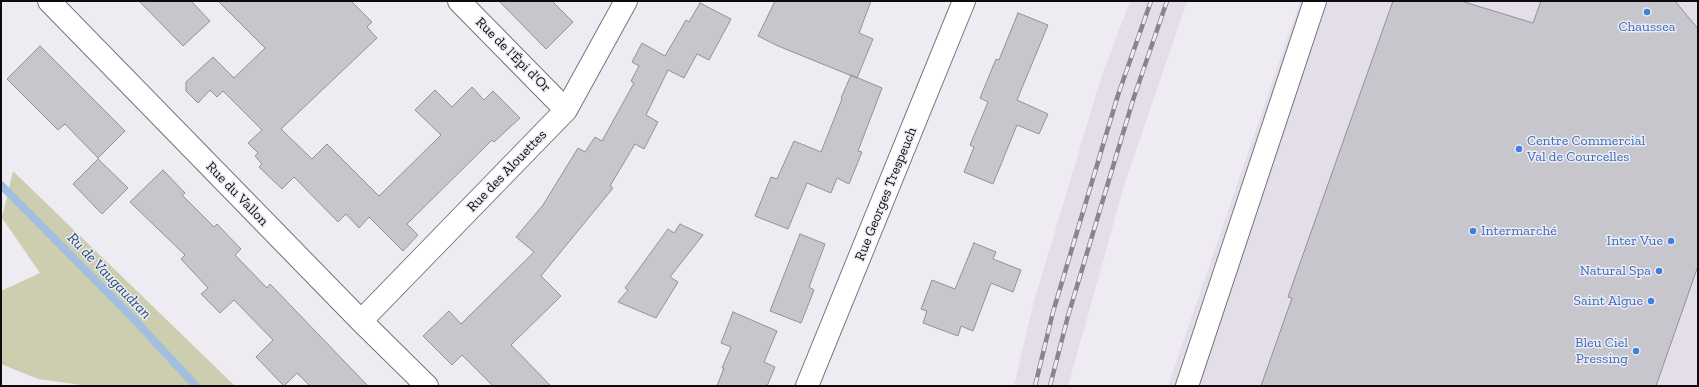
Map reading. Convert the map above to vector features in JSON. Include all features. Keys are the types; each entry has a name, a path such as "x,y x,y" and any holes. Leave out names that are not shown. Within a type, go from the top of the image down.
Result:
{"street":[{"name":"Rue du Vallon","path":"49,1 361,321 427,386"},
{"name":"Rue de l'Épi d'Or","path":"459,1 566,110"},
{"name":"Rue des Alouettes","path":"361,321 566,110 626,1"},
{"name":"Rue Georges Trespeuch","path":"807,386 964,1"},
{"path":"1187,386 1316,1"}],"shaded area":[{"path":"1130,1 1187,1 1124,186 1068,386 1014,386 1034,301 1100,81"},
{"name":"Centre Commercial Val de Courcelles","path":"1300,1 1698,1 1698,386 1168,386"}],"green space":[{"path":"13,171 235,386 89,386 38,379 1,364 1,291 40,273 2,218"}],"building":[{"path":"139,1 191,1 210,21 183,46"},
{"path":"218,1 351,1 372,22 367,27 377,38 281,129 312,159 327,144 379,196 441,135 415,110 435,90 452,107 472,87 484,100 493,91 520,118 494,142 492,140 407,224 418,235 403,251 369,217 359,228 346,214 338,222 294,177 282,189 259,167 262,164 255,156 258,153 248,143 262,130 223,91 217,97 210,90 198,103 186,91 186,82 213,57 234,78 265,48"},
{"path":"499,1 552,1 573,22 546,49"},
{"path":"775,1 871,1 859,33 873,39 857,78 778,46 758,36"},
{"name":"Centre Commercial Val de Courcelles","path":"1393,1 1461,1 1533,23 1541,1 1675,1 1698,29 1698,266 1656,386 1261,386 1292,298 1288,297"},
{"path":"700,3 731,19 709,60 697,54 684,78 668,70 646,115 658,122 644,149 635,144 610,186 613,188 541,276 561,296 511,345 551,386 493,386 462,355 452,365 423,336 449,311 461,324 534,252 516,237 543,205 578,148 585,152 595,137 602,141 634,83 631,81 639,66 632,62 642,43 665,56 686,20 689,22"},
{"path":"1018,13 1048,25 1017,100 1048,114 1039,134 1017,125 993,184 964,172 974,147 970,145 988,102 980,98 996,59 999,60"},
{"path":"40,46 125,131 98,158 65,124 58,130 7,79"},
{"path":"851,75 882,88 858,151 862,152 849,184 837,178 831,193 807,183 788,229 755,216 771,177 777,179 794,141 821,152"},
{"path":"98,159 128,188 102,214 73,184"},
{"path":"163,170 185,193 182,195 214,227 217,224 241,249 235,255 267,288 270,284 368,386 310,386 297,373 284,386 256,357 273,340 234,300 220,313 201,294 208,288 181,259 185,255 130,202"},
{"path":"680,224 703,235 670,277 678,282 656,318 618,302 628,290 625,288 668,229 674,233"},
{"path":"800,234 825,244 809,287 814,290 801,323 770,311"},
{"path":"974,243 996,252 993,259 1021,270 1013,292 991,283 973,331 961,326 958,336 923,323 927,311 921,309 932,280 955,289"},
{"path":"733,312 777,331 764,362 775,367 767,386 717,386 724,368 722,368 731,347 721,343"}],"waterway":[{"name":"Ru de Vaugaudran","path":"1,185 132,317 196,386"}],"railway":[{"path":"1035,386 1053,312 1118,95 1151,1"},
{"path":"1050,386 1068,316 1133,100 1167,1"}],"place":[{"name":"Chaussea","path":"1647,12"},
{"name":"Centre Commercial Val de Courcelles","path":"1519,149"},
{"name":"Intermarché","path":"1473,231"},
{"name":"Inter Vue","path":"1671,241"},
{"name":"Natural Spa","path":"1659,271"},
{"name":"Saint Algue","path":"1651,301"},
{"name":"Bleu Ciel Pressing","path":"1636,351"}]}
